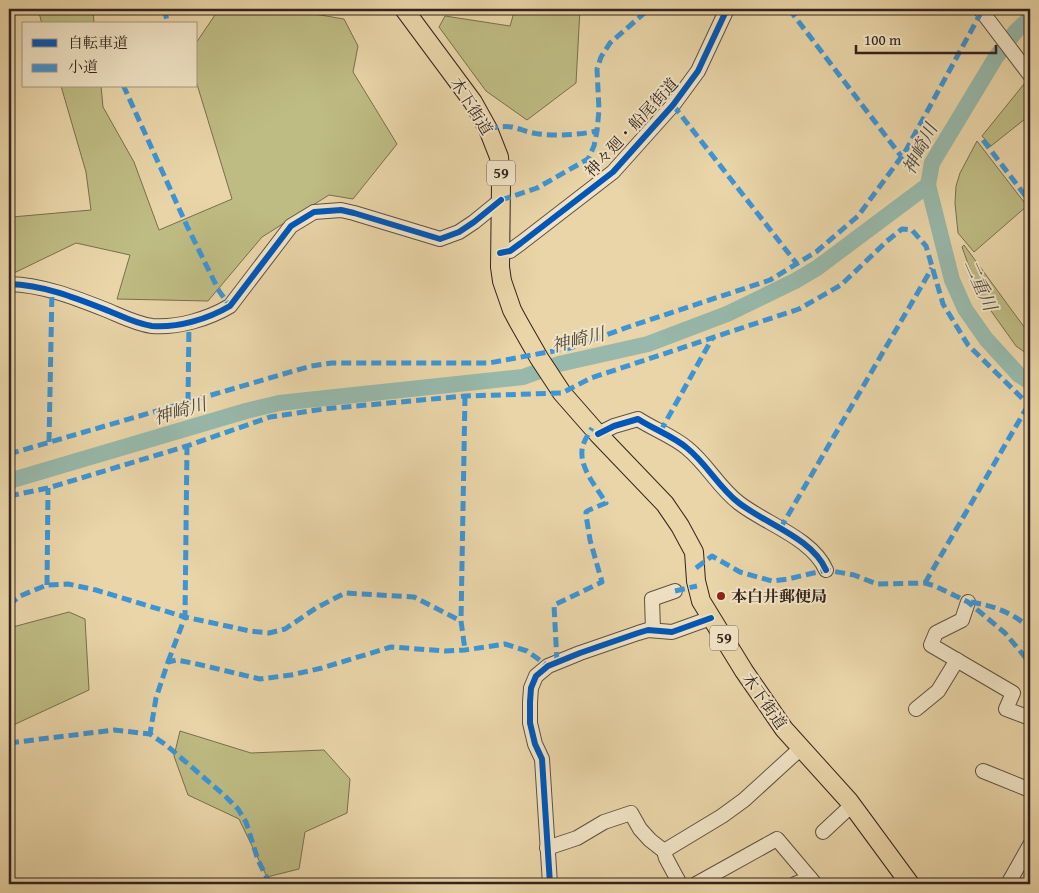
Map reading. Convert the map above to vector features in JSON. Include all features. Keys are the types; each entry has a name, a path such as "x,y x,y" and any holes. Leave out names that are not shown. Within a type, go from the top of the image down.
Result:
{"main road":[{"name":"木下街道","path":"404,9 473,102 488,129 499,157 502,282 519,323 539,358 558,386 598,434 664,504 680,526 694,552 698,591 711,618 784,729 852,805 910,884"}],"street":[{"name":"神々廻・船尾街道","path":"500,254 516,247 613,172 682,95 698,71 727,9"},
{"path":"981,9 1029,74"},
{"path":"9,284 38,286 133,321 151,326 164,326 203,318 230,306 291,226 314,212 341,210 440,239 458,232 474,222 501,200"},
{"path":"598,434 614,426 638,419 680,443 698,458 728,495 754,514 808,547 818,557 826,570"},
{"path":"653,630 652,599 674,592"},
{"path":"968,602 962,620 936,633 931,644 1013,693 1006,708 1030,718"},
{"path":"550,884 542,759 535,744 530,723 531,688 536,676 548,666 638,633 653,630 672,632 711,618"},
{"path":"916,709 938,691 957,660"},
{"path":"664,851 722,816 744,800 801,748"},
{"path":"983,771 1030,790"},
{"path":"823,832 852,805"},
{"path":"547,848 577,838 604,822 631,813 640,829 664,851 680,884"},
{"path":"696,884 777,839 813,881"},
{"path":"1008,884 1030,845"},
{"path":"796,884 813,881"}],"shaded area":[{"path":"38,9 93,9 94,22 41,22"},
{"path":"219,9 285,9 344,19 358,46 353,72 397,144 353,199 329,195 262,237 208,301 117,299 130,255 76,243 16,272 9,273 9,214 12,217 91,210 86,172 62,88 101,88 103,107 134,162 159,230 232,199 198,88 198,40"},
{"path":"515,9 580,9 576,83 527,120 486,91 439,27 445,16 510,26"},
{"path":"1024,84 1030,91 1030,115 991,146 982,136"},
{"path":"977,141 1027,206 974,252 958,233 955,203 956,186 960,173"},
{"path":"964,245 1030,335 1030,356 1016,346 979,294 962,247"},
{"path":"69,612 85,619 89,690 9,727 9,628"},
{"path":"180,731 251,753 324,750 350,779 347,813 305,832 299,869 267,877 239,819 188,795 174,756"}],"waterway":[{"name":"神崎川","path":"9,481 279,403 523,377 559,364 648,344 727,314 795,281 817,268 928,185 932,163 996,57 1016,31 1030,18"},
{"name":"二重川","path":"928,185 952,280 965,309 986,339 1019,375 1030,382"}],"marked path":[{"path":"164,9 167,22"},
{"path":"501,200 537,188 588,159 594,146 597,131 599,110 597,69 601,57 610,43 649,9"},
{"path":"789,9 901,156"},
{"path":"9,454 311,366 332,363 489,363 570,348 770,280 816,252 858,216 905,152 983,9"},
{"path":"124,88 187,226 219,291 230,306"},
{"path":"673,105 797,264"},
{"path":"488,129 509,127 553,135 597,131"},
{"path":"983,140 1030,202"},
{"path":"9,496 48,488 187,446 270,417 324,409 465,396 562,393 591,378 799,309 841,285 902,229 912,230 926,246 943,304 968,345 1030,406"},
{"path":"780,529 932,268"},
{"path":"49,442 52,290"},
{"path":"188,402 189,322"},
{"path":"660,432 713,337"},
{"path":"465,396 461,621 465,650"},
{"path":"925,583 1030,402"},
{"path":"557,662 554,605 602,582 590,540 586,515 586,512 589,510 606,503 588,476 583,461 583,445 592,428"},
{"path":"168,662 185,617 187,446"},
{"path":"47,585 48,488"},
{"path":"696,568 712,556 740,572 772,581 826,570 854,575 877,584 925,583 968,602 1005,633 1025,657 1030,667"},
{"path":"9,605 20,596 47,585 68,584 96,590 185,617 250,631 269,633 285,629 316,608 345,593 414,597 461,621"},
{"path":"675,591 697,586"},
{"path":"971,602 1002,610 1030,628"},
{"path":"270,884 258,860 246,822 238,809 166,745 150,734 156,698 168,662 177,660 260,679 322,668 391,647 445,651 505,644 527,651 548,666"},
{"path":"9,743 114,730 150,734"}],"cycle path":[{"path":"500,253 510,251 613,172 673,105 698,71 727,9"},
{"path":"9,284 35,287 60,293 146,325 172,326 203,319 230,306 291,226 314,212 341,210 440,239 459,232 501,200"},
{"path":"598,434 614,426 638,419 676,440 701,461 732,497 750,511 799,540 810,549 826,570"},
{"path":"550,884 542,759 535,744 530,723 531,688 536,676 548,666 638,633 648,630 672,632 711,618"}],"place":[{"name":"本白井郵便局","path":"721,596"}]}
